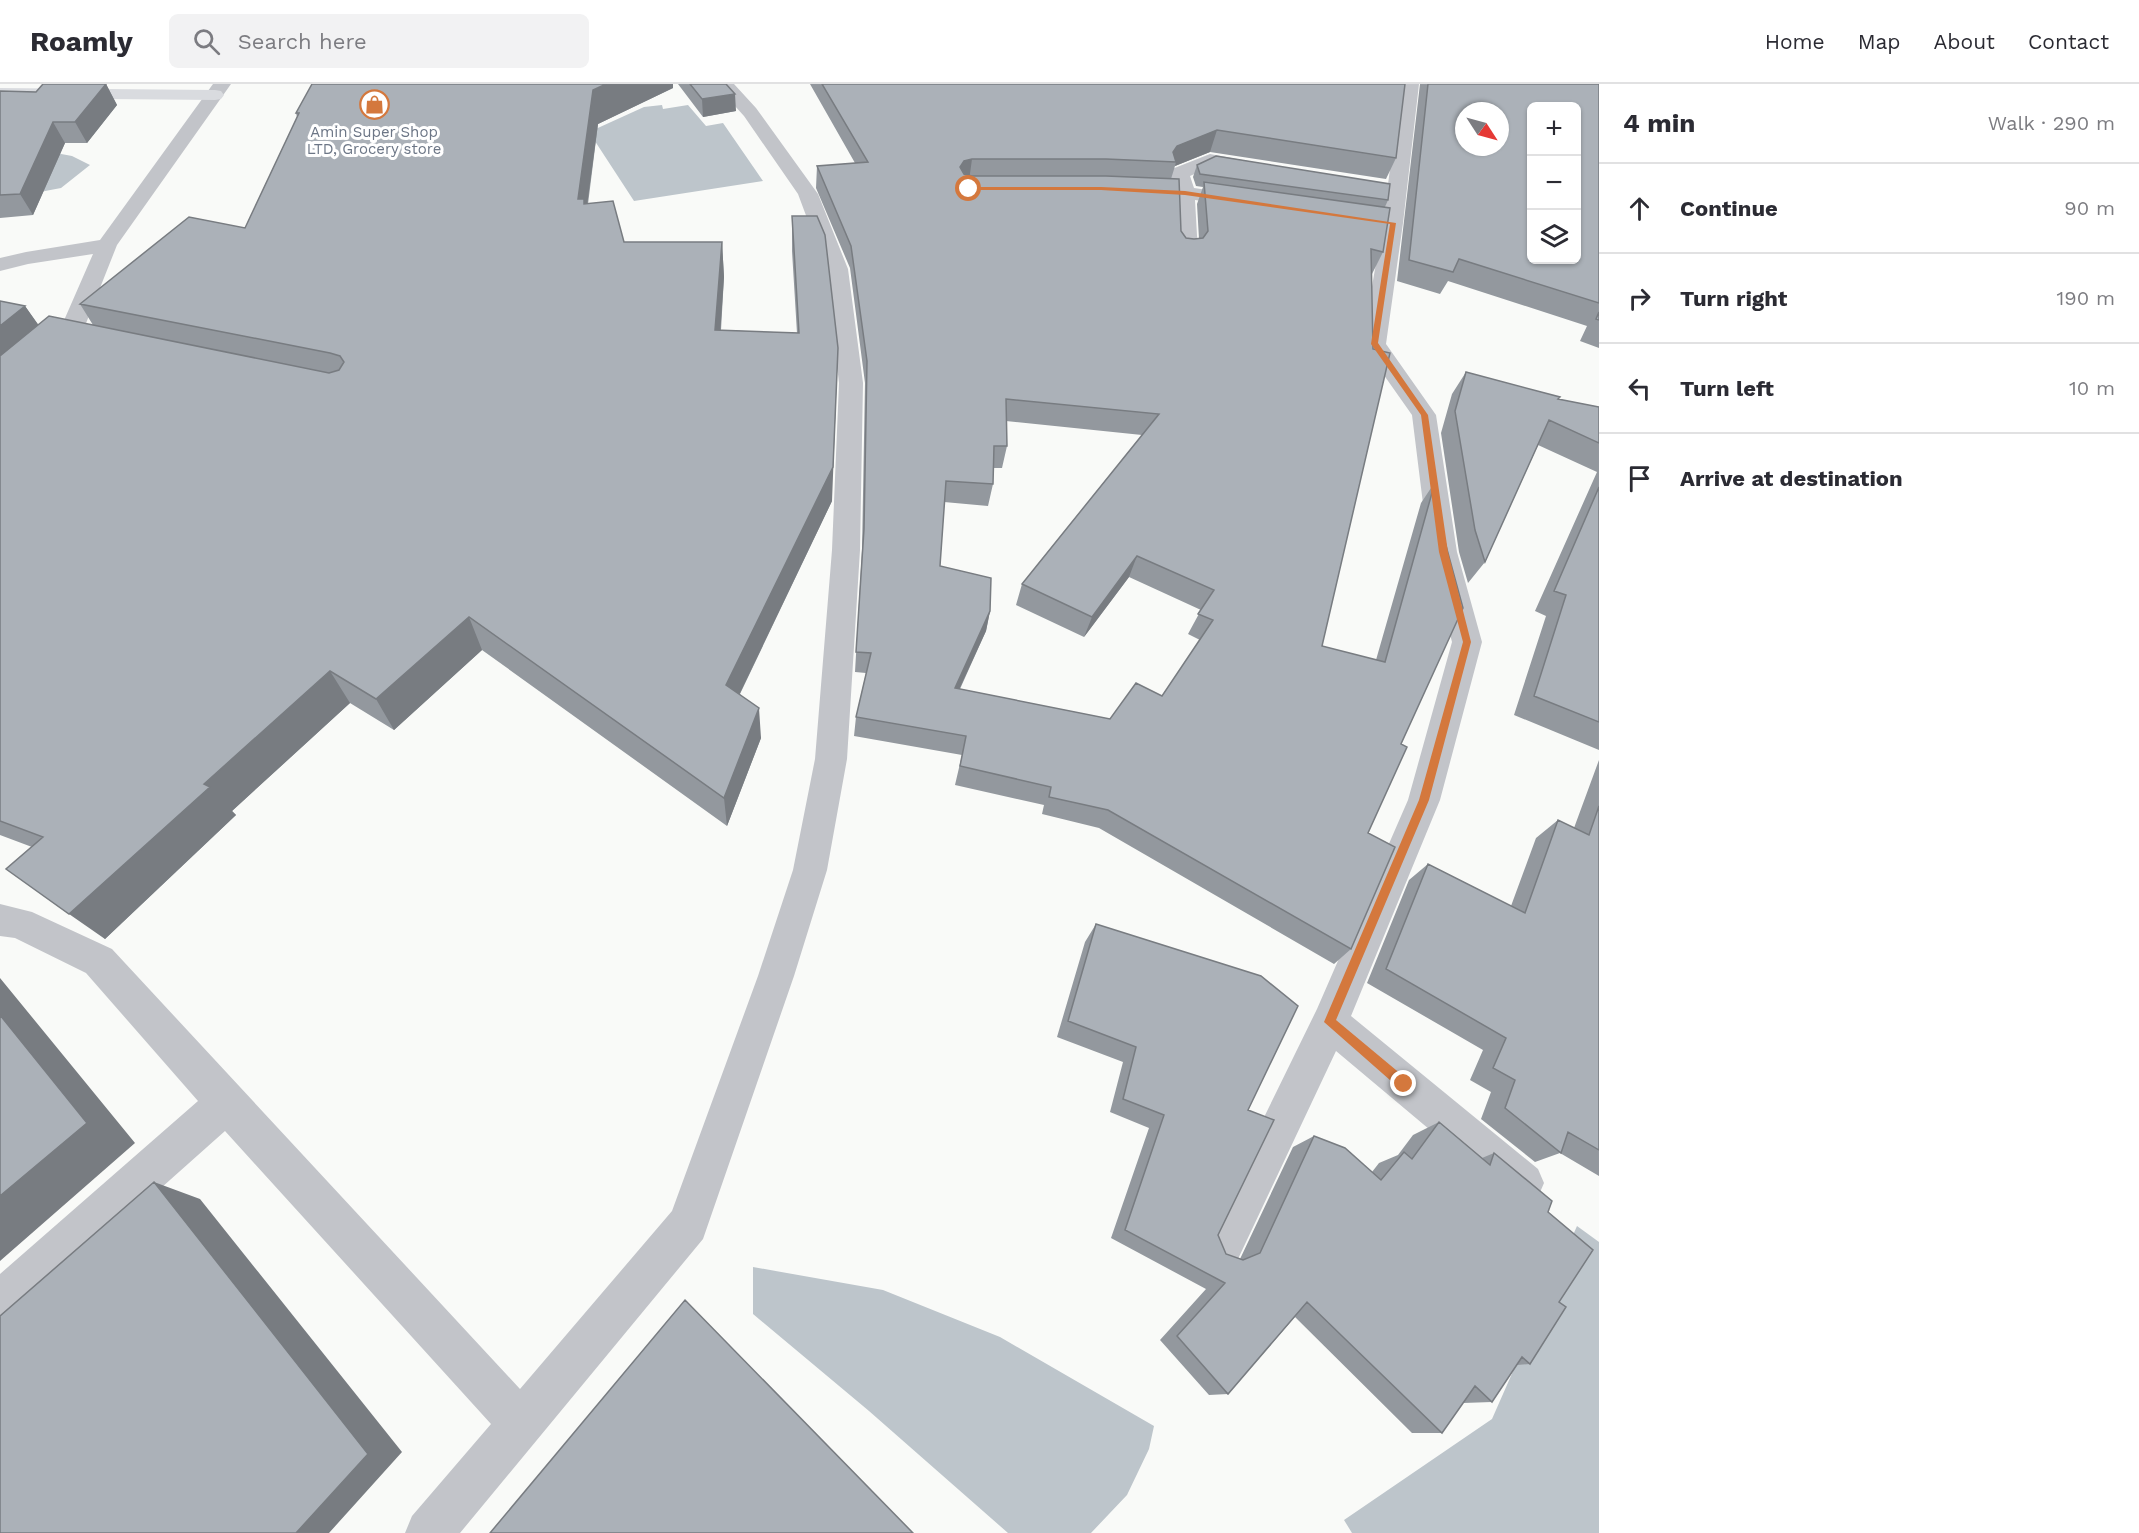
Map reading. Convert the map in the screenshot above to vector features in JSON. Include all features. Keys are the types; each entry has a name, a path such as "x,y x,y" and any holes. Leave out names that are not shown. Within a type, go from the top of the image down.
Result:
{"main road":[{"path":"0,93 218,89"}],"street":[{"path":"429,1533 688,1224 776,976 810,870 831,759 846,550 851,383 837,269 808,194 750,112 724,84"},
{"path":"1223,1244 1330,1022 1424,800 1467,642 1443,552 1424,415 1374,344 1385,188 1410,84"},
{"path":"90,346 58,348 107,245 218,89"},
{"path":"1186,253 1185,193 1179,173 1210,160 1257,167"},
{"path":"1143,191 1185,193 1266,204"},
{"path":"0,265 26,258 107,245"},
{"path":"0,920 19,923 99,961 226,1103 522,1424"},
{"path":"1330,1022 1545,1200"},
{"path":"0,1303 226,1103"}],"shaded area":[{"path":"662,105 663,109 688,105 706,126 723,123 763,181 634,201 589,132 644,107"},
{"path":"45,151 72,156 90,165 61,188 24,195"},
{"path":"1577,1226 1599,1242 1599,1533 1352,1533 1344,1520 1492,1419"},
{"path":"753,1267 883,1290 1000,1337 1154,1426 1149,1449 1127,1495 1091,1533 1008,1533 869,1411 753,1314"}],"building":[{"path":"43,84 106,84 75,122 53,122 20,194 0,195 0,91 36,92"},
{"path":"312,84 606,84 593,90 578,199 584,199 584,204 613,201 624,242 722,242 715,330 799,333 792,216 817,216 825,235 838,348 833,467 726,685 759,708 724,798 469,617 376,699 330,671 204,784 210,787 69,914 6,869 43,837 0,821 0,356 49,316 329,373 339,370 344,362 340,356 330,353 80,304 189,217 245,228 299,113 296,113"},
{"path":"690,84 726,84 735,94 702,99"},
{"path":"822,84 1405,84 1396,158 1217,130 1177,146 1173,152 1176,162 1106,159 972,159 964,161 960,167 964,174 972,176 1106,176 1179,179 1181,231 1186,238 1194,239 1203,238 1208,231 1204,182 1390,208 1383,252 1371,249 1373,349 1390,353 1322,646 1385,662 1435,482 1442,531 1463,608 1401,744 1407,747 1368,833 1395,847 1351,949 1108,810 1049,797 1051,787 960,766 966,736 856,717 871,653 856,652 864,529 867,361 851,246 817,166 868,162","holes":["1006,399 1159,414 1022,584 1092,617 1137,556 1214,590 1198,614 1213,620 1162,696 1136,683 1110,719 955,688 990,611 991,578 940,566 946,481 993,484 994,446 1007,446"]},
{"path":"1428,84 1599,84 1599,303 1459,259 1453,272 1409,260"},
{"path":"1216,156 1390,184 1388,200 1200,174 1197,165"},
{"path":"0,301 25,306 0,326"},
{"path":"1466,372 1560,397 1558,399 1599,407 1599,443 1549,420 1485,562 1475,530 1455,411"},
{"path":"1599,487 1599,722 1534,696 1566,595 1554,591"},
{"path":"1599,806 1599,1150 1568,1132 1561,1153 1505,1108 1515,1080 1493,1068 1506,1038 1386,969 1428,864 1525,913 1558,820 1589,835"},
{"path":"1096,924 1261,976 1298,1006 1248,1110 1274,1120 1218,1235 1226,1254 1243,1260 1260,1253 1314,1136 1345,1148 1381,1180 1404,1152 1412,1159 1439,1122 1490,1165 1494,1153 1552,1201 1548,1212 1593,1250 1559,1302 1566,1307 1530,1364 1522,1357 1492,1402 1475,1386 1442,1433 1307,1302 1228,1394 1177,1336 1225,1283 1125,1230 1164,1115 1123,1099 1136,1047 1068,1021"},
{"path":"0,1015 87,1123 0,1196"},
{"path":"154,1182 368,1454 296,1533 0,1533 0,1316"},
{"path":"685,1300 913,1533 490,1533"}],"place":[{"name":"Amin Super Shop LTD, Grocery store","path":"374,105"}],"route":[{"path":"969,189 1101,189 1185,193 1393,223 1374,344 1424,415 1443,552 1467,642 1424,800 1330,1022 1404,1084"}]}
